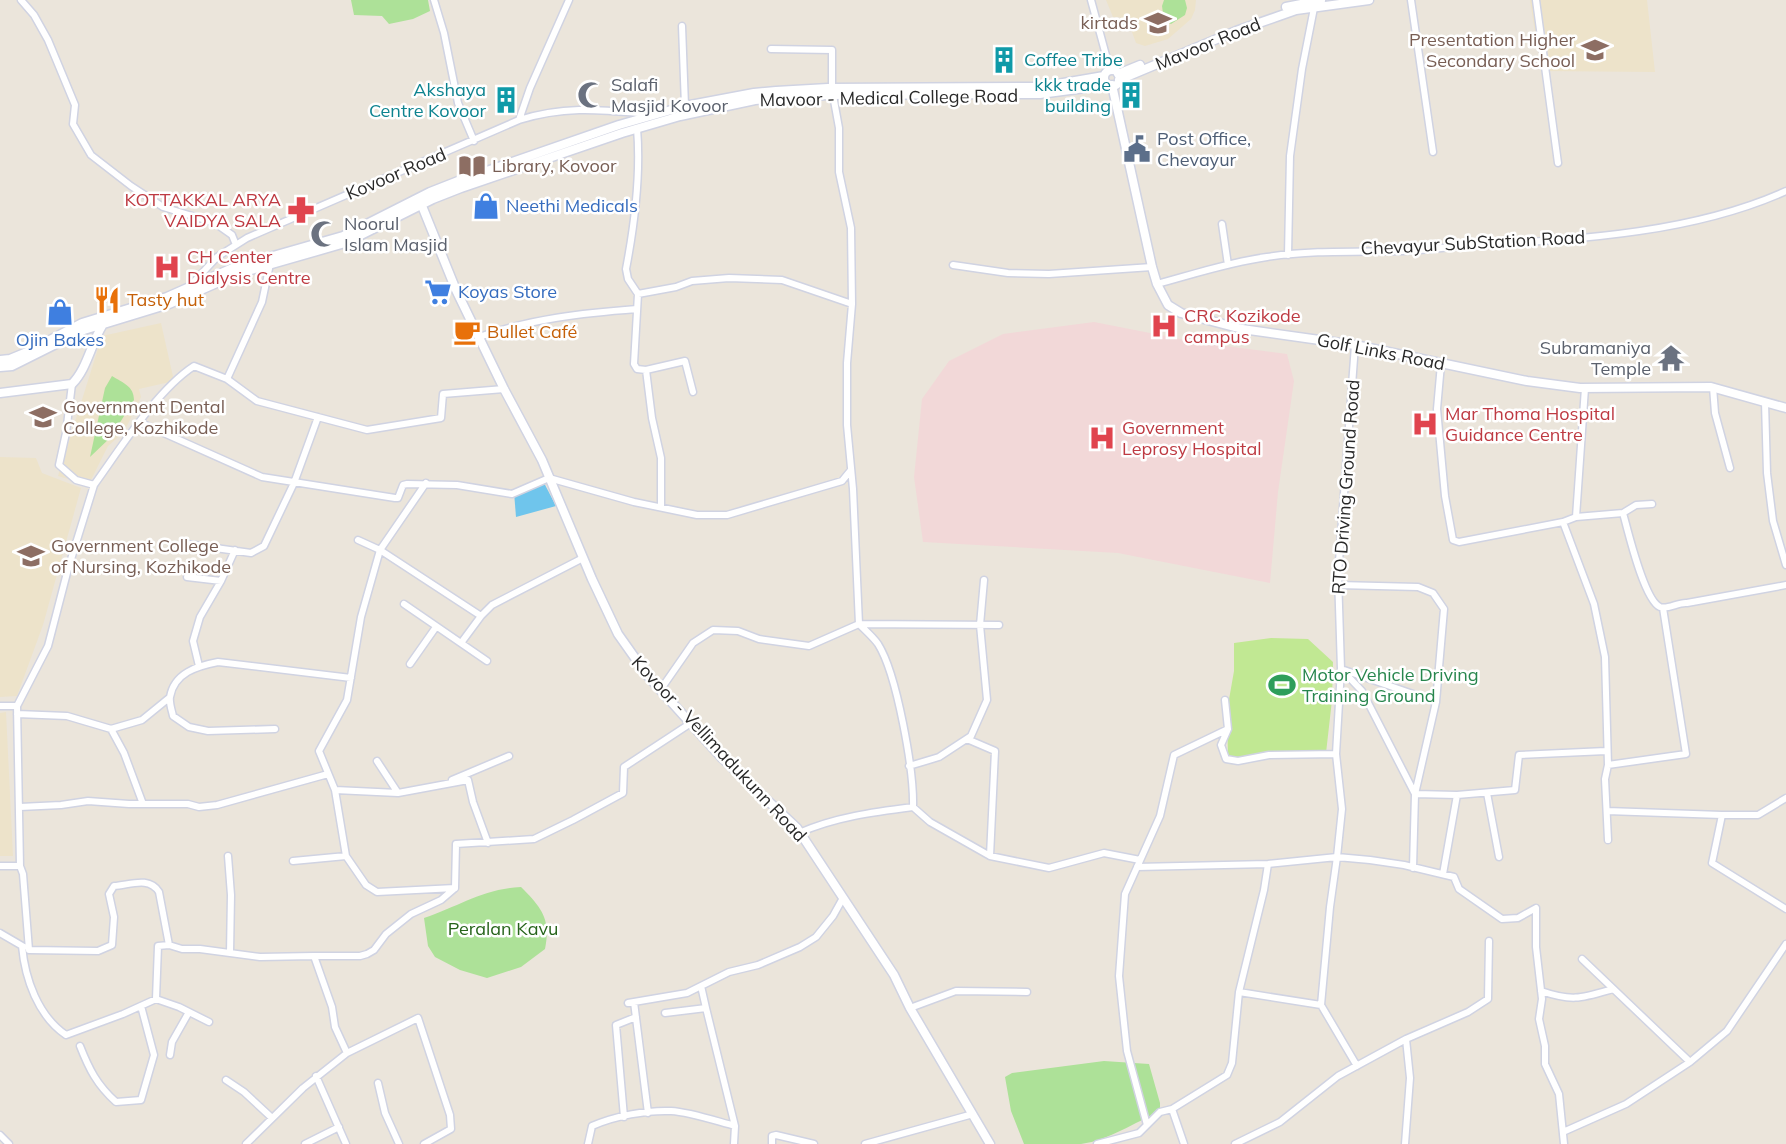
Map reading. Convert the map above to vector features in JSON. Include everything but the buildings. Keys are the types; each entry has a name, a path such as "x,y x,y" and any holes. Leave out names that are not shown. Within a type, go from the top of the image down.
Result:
{"main road":[{"name":"Mavoor Road","path":"1112,78 1321,0"},
{"name":"Mavoor Road","path":"1314,2 1369,0"},
{"name":"Mavoor - Medical College Road","path":"0,367 12,366 84,330 142,314 188,292 237,274 345,243 420,201 637,128 669,115 755,100 832,92 1041,94 1085,88 1112,78"},
{"name":"Golf Links Road","path":"1112,78 1152,267 1157,284 1168,305 1181,313 1242,329 1355,345 1527,381 1585,388 1713,387 1786,408"},
{"path":"420,201 458,181 620,125 658,114 669,115 685,106 754,93 832,92"},
{"name":"Kovoor - Vellimadukunn Road","path":"420,201 456,290 504,389 542,460 618,634 647,675 722,758 799,833 894,975 910,1008 990,1144"},
{"path":"0,360 10,359 82,323 188,292 235,267 343,236 386,218"},
{"path":"0,393 72,384 78,378 93,340 102,326"}],"street":[{"path":"21,0 34,15 48,40 75,105 73,124 91,155 163,207 215,223 232,235 236,245"},
{"path":"434,0 444,33 458,103 474,141"},
{"path":"519,120 530,88 569,0"},
{"path":"1091,0 1112,78"},
{"path":"1411,0 1433,152"},
{"path":"1536,0 1558,163"},
{"path":"1288,255 1290,156 1314,2"},
{"path":"682,26 685,106"},
{"path":"771,49 832,50 832,92 839,128 839,171 851,228 852,304 846,389 858,624 878,644 894,683 909,766 913,807 930,822 990,856 1049,868 1104,853 1139,863 1268,864 1338,857 1370,860 1454,877 1459,890 1502,919 1518,918 1536,908 1536,947 1541,991 1539,1019 1545,1046 1545,1064 1559,1094 1564,1144"},
{"name":"Kovoor Road","path":"188,292 217,257 246,238 519,120 544,112 592,109 658,114"},
{"path":"637,128 638,188 626,269 628,279 638,294 634,364 637,369 646,370 684,361 693,392"},
{"name":"Chevayur SubStation Road","path":"1157,284 1267,257 1343,250 1404,251 1566,240 1703,218 1757,204 1786,191"},
{"path":"1222,224 1228,265"},
{"path":"227,379 262,302 270,264"},
{"path":"953,265 1008,273 1049,274 1152,267"},
{"path":"638,294 676,287 692,281 729,278 782,280 852,304"},
{"path":"479,337 512,326 537,321 637,309"},
{"name":"RTO Driving Ground Road","path":"1321,1005 1342,809 1336,754 1341,669 1338,585 1355,345"},
{"path":"1441,364 1437,409 1445,496 1453,540 1460,542 1563,522 1576,517 1623,513 1636,506 1652,504"},
{"path":"29,950 25,888 20,866 17,706 48,646 68,569 94,485 139,422 182,374 194,366 227,379 257,401 367,430 441,418 443,394 504,389"},
{"path":"646,370 651,418 662,458 661,507"},
{"path":"72,384 66,433 59,465 76,480 94,485"},
{"path":"1713,387 1715,413 1730,468"},
{"path":"1576,517 1585,388"},
{"path":"1765,402 1767,473 1773,521 1786,565"},
{"path":"187,544 251,553 264,546 294,483 318,417"},
{"path":"139,422 262,477 395,498 398,498 403,485 426,483 457,485 512,494 549,478 634,502 697,515 727,515 842,481 851,470"},
{"path":"426,483 380,550 361,617 347,700 319,752 335,790 346,856 366,885 377,892 455,888"},
{"path":"1623,513 1647,592 1657,605 1663,608 1680,602 1687,603 1786,585"},
{"path":"1563,522 1594,604 1605,657 1608,765 1605,779 1608,840"},
{"path":"358,540 380,550 481,616"},
{"path":"199,666 193,641 195,633 200,617 221,581 235,550"},
{"path":"461,643 492,605 583,558"},
{"path":"187,577 221,581"},
{"path":"909,766 939,757 971,736 987,700 980,625 984,580"},
{"path":"1338,585 1418,586 1433,593 1444,609 1436,702 1415,794 1413,868"},
{"path":"404,604 487,662"},
{"path":"1608,765 1686,754 1663,608"},
{"path":"661,689 693,643 713,630 738,631 759,639 809,646 858,624 999,625"},
{"path":"410,664 436,627"},
{"path":"17,714 67,716 111,729 142,720 170,698 178,678 199,666 218,662 351,678"},
{"path":"1341,669 1436,702"},
{"path":"1341,669 1362,691 1415,794"},
{"path":"170,698 173,716 189,727 208,731 275,729"},
{"path":"1225,700 1228,729 1221,745 1226,759 1238,761 1269,755 1336,754"},
{"path":"0,706 17,706"},
{"path":"156,999 158,946 169,945 182,949 200,949 260,957 360,956 374,950 386,934 411,914 441,900 455,888 456,844 534,839 610,801 624,792 624,767 691,723"},
{"path":"111,729 124,753 143,804"},
{"path":"1147,1125 1127,1051 1119,976 1125,894 1160,816 1174,754 1228,729"},
{"path":"967,739 995,751 990,856"},
{"path":"1415,794 1458,795 1515,790 1519,755 1606,751"},
{"path":"443,784 509,756"},
{"path":"377,761 398,793"},
{"path":"20,807 88,801 188,804 199,807 217,805 328,774"},
{"path":"335,790 398,793 468,780 473,802 488,843"},
{"path":"1487,792 1499,857"},
{"path":"1443,874 1458,795"},
{"path":"1607,811 1758,814 1786,798"},
{"path":"799,833 822,823 873,812 913,807"},
{"path":"1722,814 1712,863 1786,909"},
{"path":"228,855 231,953"},
{"path":"293,861 346,856"},
{"path":"1097,1144 1139,1133 1160,1112 1172,1109 1227,1076 1232,1064 1239,993 1264,890 1268,864"},
{"path":"0,866 20,866"},
{"path":"0,933 29,950 98,951 112,945 114,917 109,894 114,886 146,882 155,885 159,892 169,945"},
{"path":"648,1113 636,1017 631,1002 687,993 729,972 758,965 800,947 816,937 833,916 843,898"},
{"path":"1235,1144 1280,1122 1338,1076 1406,1039 1468,1012 1488,999 1489,941"},
{"path":"1563,1132 1626,1104 1690,1062 1727,1031 1786,944"},
{"path":"22,946 23,960 36,1001 56,1028 66,1035 156,999 209,1022"},
{"path":"314,956 332,1007 335,1027 347,1053"},
{"path":"1582,959 1690,1062"},
{"path":"701,986 735,1126 734,1144"},
{"path":"1541,991 1561,998 1579,999 1613,989"},
{"path":"910,1008 956,991 1027,992"},
{"path":"1239,993 1321,1005 1357,1066"},
{"path":"80,1046 101,1089 116,1102 141,1100 154,1054 141,1006"},
{"path":"665,1013 706,1008"},
{"path":"170,1055 172,1042 189,1012"},
{"path":"624,1117 616,1025 636,1017"},
{"path":"246,1144 316,1076 347,1053 418,1018 450,1115 451,1129 424,1144"},
{"path":"1405,1144 1410,1078 1406,1039"},
{"path":"316,1076 346,1144"},
{"path":"226,1080 244,1092 272,1118"},
{"path":"378,1083 385,1113 399,1144"},
{"path":"1172,1109 1184,1144"},
{"path":"588,1144 592,1126 648,1113 671,1111 735,1126"},
{"path":"865,1144 973,1114"},
{"path":"305,1144 339,1127"},
{"path":"0,1135 9,1144"},
{"path":"772,1144 772,1136 776,1136 814,1144"}],"shaded area":[{"name":"kirtads","path":"1106,0 1196,0 1191,19 1168,39 1145,46 1136,43 1128,21 1113,17"},
{"name":"Presentation Higher Secondary School","path":"1530,0 1647,0 1655,72 1541,71"},
{"name":"Government Leprosy Hospital","path":"1094,322 1201,343 1287,354 1294,381 1278,492 1270,583 1118,553 923,542 914,477 922,399 949,361 1003,334"},
{"path":"161,323 174,381 139,389 141,397 124,432 108,446 91,480 75,481 58,476 102,336"},
{"name":"Government College of Nursing, Kozhikode","path":"0,457 36,458 42,473 81,488 43,625 17,696 0,697"},
{"path":"6,712 13,856 0,856 0,713"}],"green space":[{"path":"351,0 428,0 430,11 413,19 389,24 382,16 354,15"},
{"path":"1164,0 1185,0 1187,8 1185,15 1171,24 1164,21 1162,6"},
{"path":"112,376 130,388 134,400 111,437 90,457 105,388"},
{"name":"Motor Vehicle Driving Training Ground","path":"1271,638 1308,639 1333,662 1332,700 1326,753 1228,758 1227,711 1234,671 1234,643"},
{"name":"Peralan Kavu","path":"521,887 539,908 546,922 545,949 521,967 487,978 460,970 435,957 428,946 424,918 494,891"},
{"path":"1104,1061 1149,1064 1160,1103 1160,1112 1092,1142 1024,1144 1011,1111 1005,1077 1012,1073"}],"water":[{"path":"542,479 556,506 516,517 514,492"}],"place":[{"name":"kirtads","path":"1158,23"},
{"name":"Presentation Higher Secondary School","path":"1595,50"},
{"name":"Coffee Tribe","path":"1004,60"},
{"name":"Salafi Masjid Kovoor","path":"591,95"},
{"name":"kkk trade building","path":"1131,95"},
{"name":"Akshaya Centre Kovoor","path":"506,100"},
{"name":"Post Office, Chevayur","path":"1137,149"},
{"name":"Library, Kovoor","path":"472,166"},
{"name":"Neethi Medicals","path":"486,206"},
{"name":"KOTTAKKAL ARYA VAIDYA SALA","path":"301,210"},
{"name":"Noorul Islam Masjid","path":"324,234"},
{"name":"CH Center Dialysis Centre","path":"167,267"},
{"name":"Koyas Store","path":"438,292"},
{"name":"Tasty hut","path":"107,300"},
{"name":"Ojin Bakes","path":"60,312"},
{"name":"CRC Kozikode campus","path":"1164,326"},
{"name":"Bullet Café","path":"467,332"},
{"name":"Subramaniya Temple","path":"1671,358"},
{"name":"Government Dental College, Kozhikode","path":"43,417"},
{"name":"Mar Thoma Hospital Guidance Centre","path":"1425,424"},
{"name":"Government Leprosy Hospital","path":"1102,438"},
{"name":"Government College of Nursing, Kozhikode","path":"31,556"},
{"name":"Motor Vehicle Driving Training Ground","path":"1282,685"}]}
